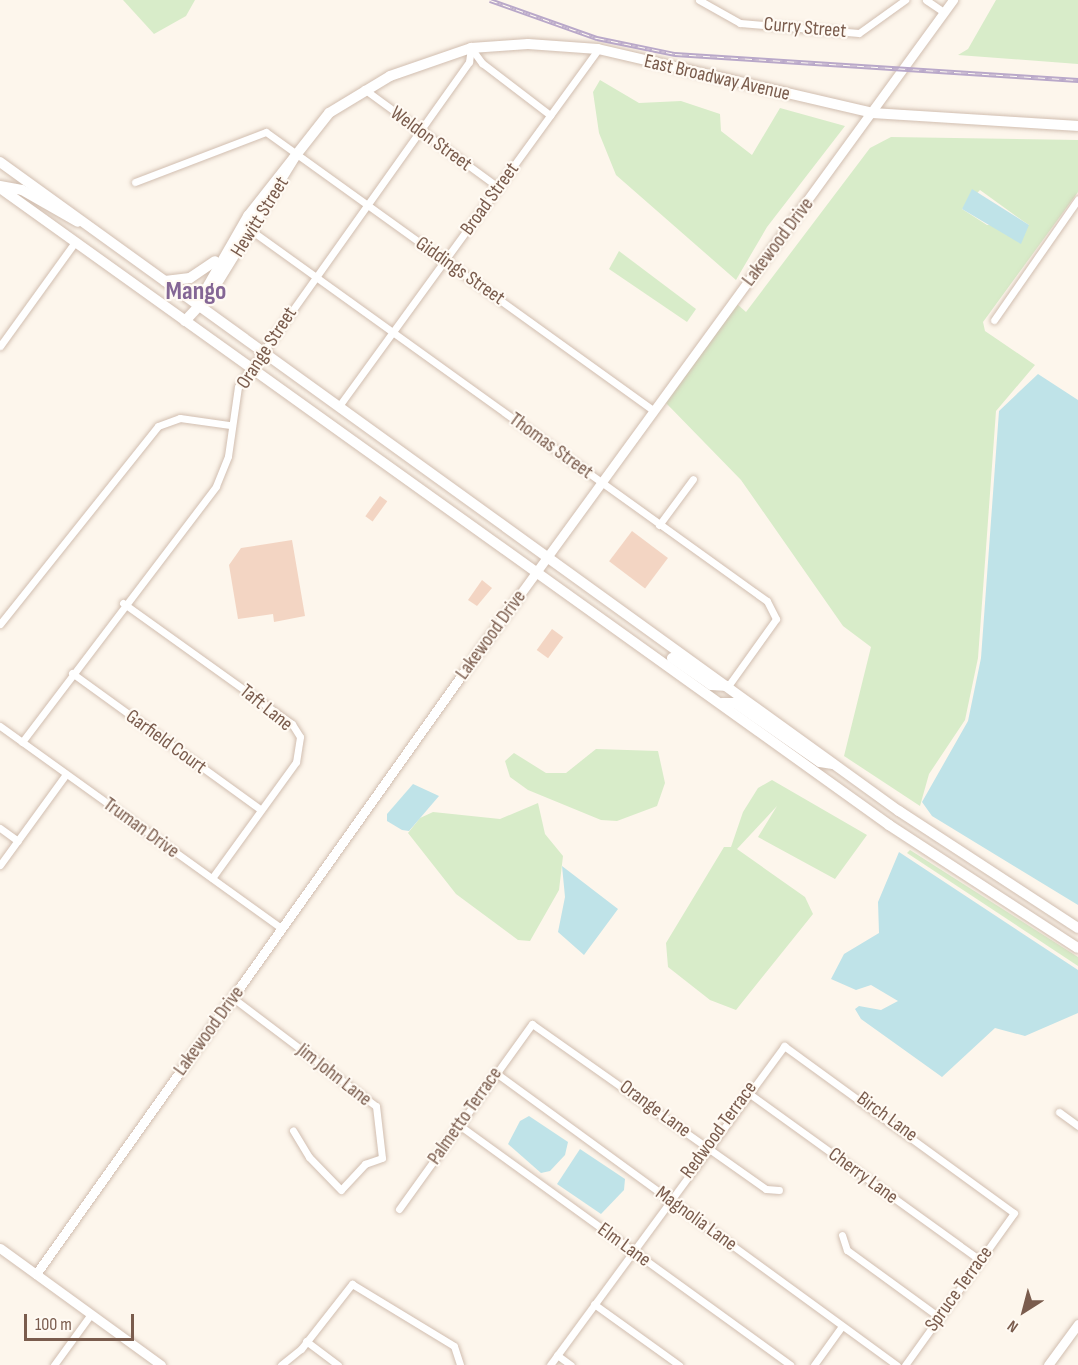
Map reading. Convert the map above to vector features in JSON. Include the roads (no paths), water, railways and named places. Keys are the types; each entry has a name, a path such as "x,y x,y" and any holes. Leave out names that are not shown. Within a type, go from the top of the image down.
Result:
{"main road":[{"name":"East Broadway Avenue","path":"364,89 471,48 528,44 597,48 873,113 1078,126"},
{"name":"Hewitt Street","path":"185,321 197,305 226,250 296,154 329,113 364,89"},
{"name":"Hewitt Street","path":"197,305 211,293 252,231 296,154"},
{"path":"0,162 966,857 1078,928"},
{"path":"0,187 22,190 68,220 84,223"},
{"path":"0,187 647,648 889,825 1078,948"},
{"path":"165,281 206,271 226,250"},
{"path":"647,648 711,685 728,686"},
{"path":"722,703 735,703 820,762 836,764"}],"street":[{"name":"Curry Street","path":"699,0 740,23 859,33 905,0"},
{"path":"926,0 944,12"},
{"name":"Lakewood Drive","path":"36,1274 601,482 873,113 953,0"},
{"path":"471,48 482,63 550,115"},
{"name":"Orange Street","path":"22,742 123,603 174,546 216,486 228,456 229,425 238,387 314,276 469,62 471,48"},
{"name":"Broad Street","path":"339,406 597,48"},
{"name":"Weldon Street","path":"364,89 419,132 498,188"},
{"name":"Giddings Street","path":"135,182 266,132 366,206 446,260 654,410"},
{"path":"994,320 1078,199"},
{"name":"Thomas Street","path":"252,231 767,601 776,613 772,627 728,686"},
{"path":"0,346 75,242"},
{"path":"0,624 158,426 180,418 229,425"},
{"path":"659,525 693,478"},
{"name":"Taft Lane","path":"123,603 292,724 300,737 298,756 212,878"},
{"name":"Garfield Court","path":"72,673 261,810"},
{"name":"Truman Drive","path":"0,726 282,929"},
{"path":"0,865 66,774"},
{"path":"0,828 18,841"},
{"name":"Jim John Lane","path":"233,998 376,1106 382,1158 365,1164 341,1190 309,1157 293,1130"},
{"name":"Palmetto Terrace","path":"399,1209 532,1024"},
{"name":"Orange Lane","path":"532,1024 766,1189 779,1190"},
{"name":"Birch Lane","path":"763,1070 778,1048 792,1048 1014,1213"},
{"name":"Redwood Terrace","path":"550,1365 763,1070"},
{"name":"Magnolia Lane","path":"496,1073 897,1365"},
{"name":"Cherry Lane","path":"747,1092 980,1260"},
{"path":"1059,1112 1078,1126"},
{"name":"Elm Lane","path":"459,1125 790,1365"},
{"name":"Spruce Terrace","path":"905,1365 1014,1213"},
{"path":"842,1235 847,1250 939,1317"},
{"path":"0,1248 161,1365"},
{"path":"281,1365 306,1341 352,1284 454,1346 460,1365"},
{"path":"594,1304 679,1365"},
{"path":"54,1365 91,1314"},
{"path":"1058,1352 1078,1317"},
{"path":"1048,1365 1078,1324"},
{"path":"814,1365 842,1326"},
{"path":"306,1341 338,1365"},
{"path":"557,1355 571,1365"}],"water":[{"path":"972,189 1029,225 1021,244 962,209"},
{"path":"1038,374 1078,400 1078,905 932,816 922,802 968,721 981,658 999,411"},
{"path":"413,784 439,796 409,831 402,830 387,821 387,814"},
{"path":"899,852 1078,970 1078,1013 1025,1036 995,1028 942,1077 861,1019 855,1009 859,1006 881,1010 898,1001 871,985 856,990 831,979 844,954 879,933 878,902"},
{"path":"562,866 618,909 584,955 558,932 565,897"},
{"path":"529,1116 568,1142 565,1155 550,1171 541,1173 508,1144 520,1121"},
{"path":"580,1149 625,1179 624,1190 601,1214 557,1184"}],"railway":[{"path":"490,0 597,38 675,54 1078,80"}],"district":[{"name":"Mango","path":"196,292"}]}
